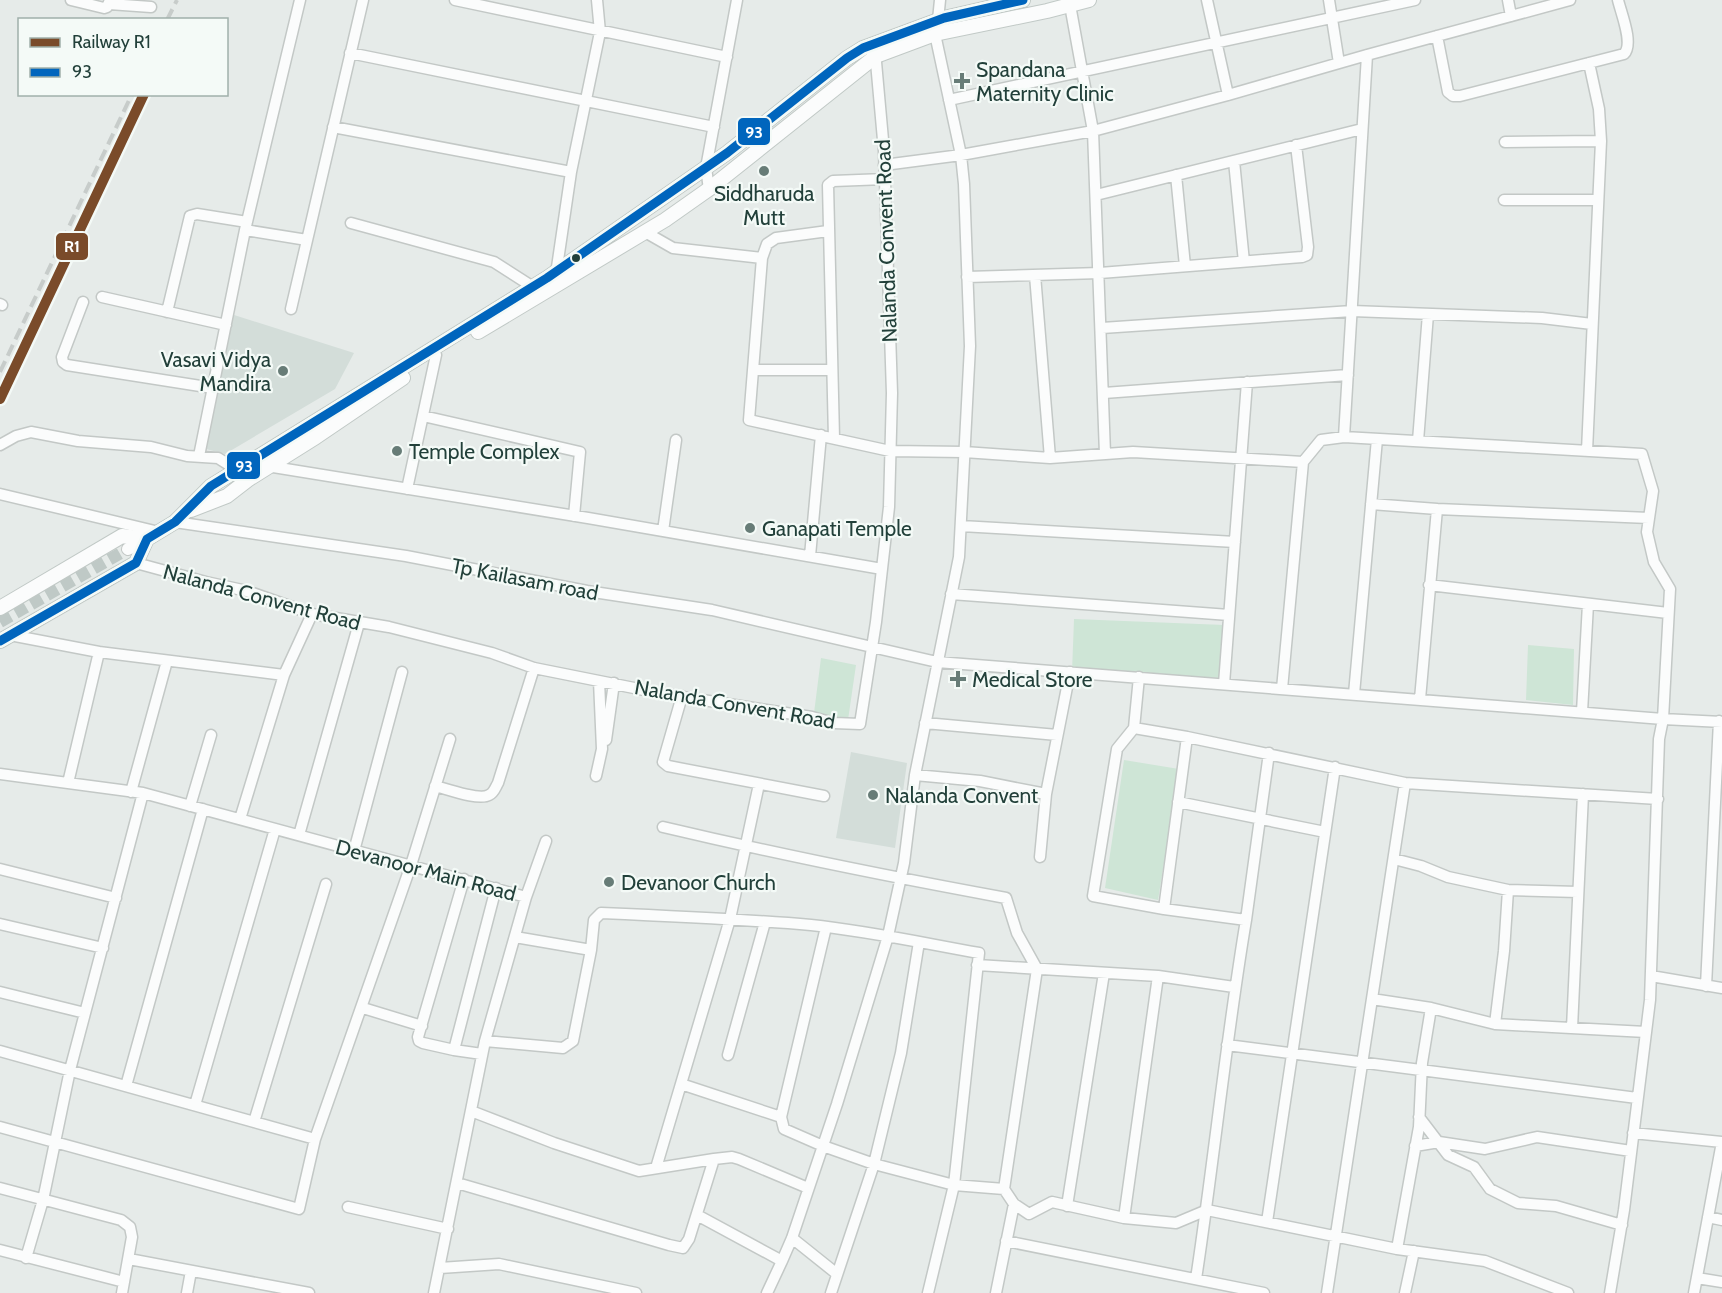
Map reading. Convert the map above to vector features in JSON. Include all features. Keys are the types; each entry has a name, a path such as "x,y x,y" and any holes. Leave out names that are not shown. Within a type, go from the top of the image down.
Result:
{"main road":[{"path":"5,638 136,562 153,536 176,522 211,486 237,470 264,462 316,437 436,355 556,279 706,168 847,58 1023,0"},
{"path":"936,27 1089,0"},
{"path":"188,511 227,496 264,462 532,287 556,279 645,232 709,189 875,50"},
{"path":"0,608 122,536 153,536"}],"street":[{"path":"71,0 104,8 110,2 152,7"},
{"path":"199,456 246,226 300,0"},
{"path":"291,309 363,0"},
{"path":"456,0 500,4 600,32 727,57"},
{"path":"556,279 571,172 600,32 597,0"},
{"path":"709,189 706,168 737,0"},
{"path":"767,1293 792,1238 837,1104 888,936 901,879 915,775 959,557 969,346 964,184 961,155 936,27 940,0"},
{"path":"1207,0 1228,95"},
{"path":"1329,0 1339,63"},
{"path":"949,100 1415,0"},
{"path":"1508,0 1511,16"},
{"path":"884,165 961,155 1093,131 1570,0"},
{"path":"1437,36 1448,92 1453,96 1624,54 1628,50 1629,42 1618,0"},
{"path":"1070,4 1093,131 1105,454"},
{"name":"Nalanda Convent Road","path":"136,562 196,580 248,591 312,614 359,624 389,627 492,653 534,668 682,696 812,717 834,723 860,724 889,507 892,393 885,179 875,50"},
{"path":"350,53 714,127"},
{"path":"1344,437 1367,55"},
{"path":"1587,451 1601,141 1599,109 1589,63"},
{"path":"333,127 571,172"},
{"path":"1096,195 1362,129"},
{"path":"1505,142 1601,141"},
{"path":"967,277 1100,273 1302,257 1306,255 1308,247 1296,145"},
{"path":"1234,161 1244,262"},
{"path":"1176,175 1185,266"},
{"path":"834,438 828,185 833,181 885,179"},
{"path":"1504,200 1598,200"},
{"path":"167,312 190,216 197,214 307,240"},
{"path":"351,223 494,262 532,287"},
{"path":"828,231 776,238 767,244 762,258 749,420 890,451 964,452 1050,458 1133,452 1303,462"},
{"path":"645,232 673,248 762,258"},
{"path":"1035,275 1050,458"},
{"path":"102,297 226,325"},
{"path":"83,302 62,357 63,362 67,365 213,388"},
{"path":"1102,328 1352,311 1542,318 1592,324"},
{"path":"1418,441 1428,314"},
{"path":"407,489 436,355"},
{"path":"753,370 832,370"},
{"path":"1104,393 1348,375"},
{"path":"1224,684 1247,382"},
{"path":"423,416 580,452 574,516"},
{"path":"0,445 16,436 31,432 78,441 151,447 218,458 237,470"},
{"path":"810,556 821,435"},
{"path":"1282,689 1303,462 1321,441 1344,437 1642,454 1653,491 1647,532 1654,562 1670,590 1663,719 1659,739 1651,976 1622,1225 1610,1293"},
{"path":"1354,694 1377,439"},
{"path":"663,531 676,440"},
{"path":"264,462 407,489 882,569"},
{"path":"0,494 153,536"},
{"path":"1371,504 1649,518"},
{"path":"1420,699 1437,509"},
{"name":"Tp Kailasam road","path":"176,522 406,556 587,591 712,610 872,645 937,662 1720,722"},
{"path":"961,526 1234,542"},
{"path":"128,549 153,536"},
{"path":"1429,585 1668,613"},
{"path":"951,594 1229,615"},
{"path":"1582,712 1588,604"},
{"path":"240,819 284,675 312,614"},
{"path":"299,835 359,624"},
{"path":"5,638 284,675"},
{"path":"68,783 99,651"},
{"path":"131,792 167,661"},
{"path":"435,786 476,797 486,797 492,794 498,783 534,668"},
{"path":"354,851 402,672"},
{"path":"1040,858 1046,794 1070,672"},
{"path":"1139,677 1134,728 1117,749 1094,896 1164,909 1246,920"},
{"path":"596,776 602,749 599,681"},
{"path":"606,745 614,683"},
{"path":"682,696 663,762 668,766 825,796"},
{"path":"1706,986 1720,722"},
{"path":"925,723 1058,735"},
{"path":"1134,728 1269,753 1406,783 1658,799"},
{"path":"190,806 211,735"},
{"path":"1164,909 1187,737"},
{"path":"0,1127 299,1209 315,1140 411,866 450,739"},
{"path":"1196,1279 1234,987 1246,920 1269,753"},
{"path":"1267,1222 1335,767"},
{"name":"Devanoor Main Road","path":"0,774 143,793 526,897 516,938 484,1041 434,1293"},
{"path":"915,775 980,781 1046,794"},
{"path":"1327,1293 1406,783"},
{"path":"656,1168 730,919 759,784"},
{"path":"26,1258 43,1200 70,1070 143,793"},
{"path":"1572,1028 1583,794"},
{"path":"1178,802 1325,832"},
{"path":"126,1086 203,809"},
{"path":"663,827 745,847 1006,898 1017,933 1037,969 1004,1189 1014,1204 1029,1214 1052,1202 1124,1218 1176,1223 1206,1210 1397,1249 1485,1260 1568,1293"},
{"path":"195,1106 275,829"},
{"path":"526,897 546,841"},
{"path":"1394,859 1421,866 1448,877 1508,890 1578,892"},
{"path":"0,868 116,898"},
{"path":"464,879 418,1037 419,1041 482,1054"},
{"path":"254,1122 326,884"},
{"path":"454,1050 496,888"},
{"path":"1495,1024 1504,951 1508,890"},
{"path":"484,1041 563,1048 573,1041 591,950 594,920 601,913 730,919 826,927 979,953 954,1185 928,1293"},
{"path":"729,1055 765,922"},
{"path":"0,924 103,948"},
{"path":"826,927 781,1117 784,1129 874,1164 954,1185 1004,1189"},
{"path":"516,938 591,950"},
{"path":"831,1293 874,1164 901,1053 919,942"},
{"path":"978,966 1158,976 1234,987"},
{"path":"1067,1206 1104,973"},
{"path":"1124,1218 1158,976"},
{"path":"1651,976 1722,988"},
{"path":"0,992 85,1013"},
{"path":"1372,999 1431,1008 1495,1024 1646,1032"},
{"path":"363,1008 422,1026"},
{"path":"1397,1249 1415,1146 1421,1070 1431,1008"},
{"path":"1227,1046 1637,1098"},
{"path":"0,1052 315,1140"},
{"path":"681,1084 781,1117"},
{"path":"471,1111 554,1143 639,1171 732,1157 808,1188"},
{"path":"1419,1117 1448,1155 1474,1167 1490,1189 1518,1203 1556,1206 1622,1225"},
{"path":"1633,1133 1722,1142 1694,1293"},
{"path":"1415,1146 1438,1142 1485,1149 1537,1137 1631,1151"},
{"path":"1474,1167 1485,1149"},
{"path":"457,1183 683,1248 689,1239 714,1159"},
{"path":"0,1188 122,1220 130,1227 132,1237 123,1288 0,1250"},
{"path":"996,1293 1014,1204"},
{"path":"348,1207 448,1229"},
{"path":"697,1215 782,1261"},
{"path":"1708,1217 1722,1220"},
{"path":"792,1238 837,1274"},
{"path":"1006,1241 1264,1293"},
{"path":"1405,1293 1414,1251"},
{"path":"129,1259 309,1293"},
{"path":"440,1268 499,1264 594,1289 636,1293"},
{"path":"187,1293 191,1271"},
{"path":"1697,1278 1722,1282"}],"shaded area":[{"name":"Vasavi Vidya Mandira","path":"231,314 354,353 335,389 225,454 206,449"},
{"name":"Nalanda Convent","path":"851,752 907,763 895,848 836,838"}],"green space":[{"path":"1074,619 1224,625 1222,678 1072,672"},
{"path":"1528,645 1574,649 1573,705 1526,700"},
{"path":"821,658 856,665 848,720 814,713"},
{"path":"1124,760 1179,769 1158,900 1105,888"}],"tunnel":[{"path":"0,622 128,549"}],"railway":[{"path":"168,18 177,0"},
{"path":"0,372 131,96"}],"rail line":[{"name":"R1","path":"0,399 143,96"}],"transit line":[{"name":"93","path":"0,641 136,563 147,539 175,522 211,486 547,278 727,153 847,58 863,48 944,18 1023,0"}],"place":[{"name":"Spandana Maternity Clinic","path":"962,81"},
{"name":"Siddharuda Mutt","path":"764,171"},
{"name":"Vasavi Vidya Mandira","path":"283,371"},
{"name":"Temple Complex","path":"397,451"},
{"name":"Ganapati Temple","path":"750,528"},
{"name":"Medical Store","path":"958,679"},
{"name":"Nalanda Convent","path":"873,795"},
{"name":"Devanoor Church","path":"609,882"}]}
